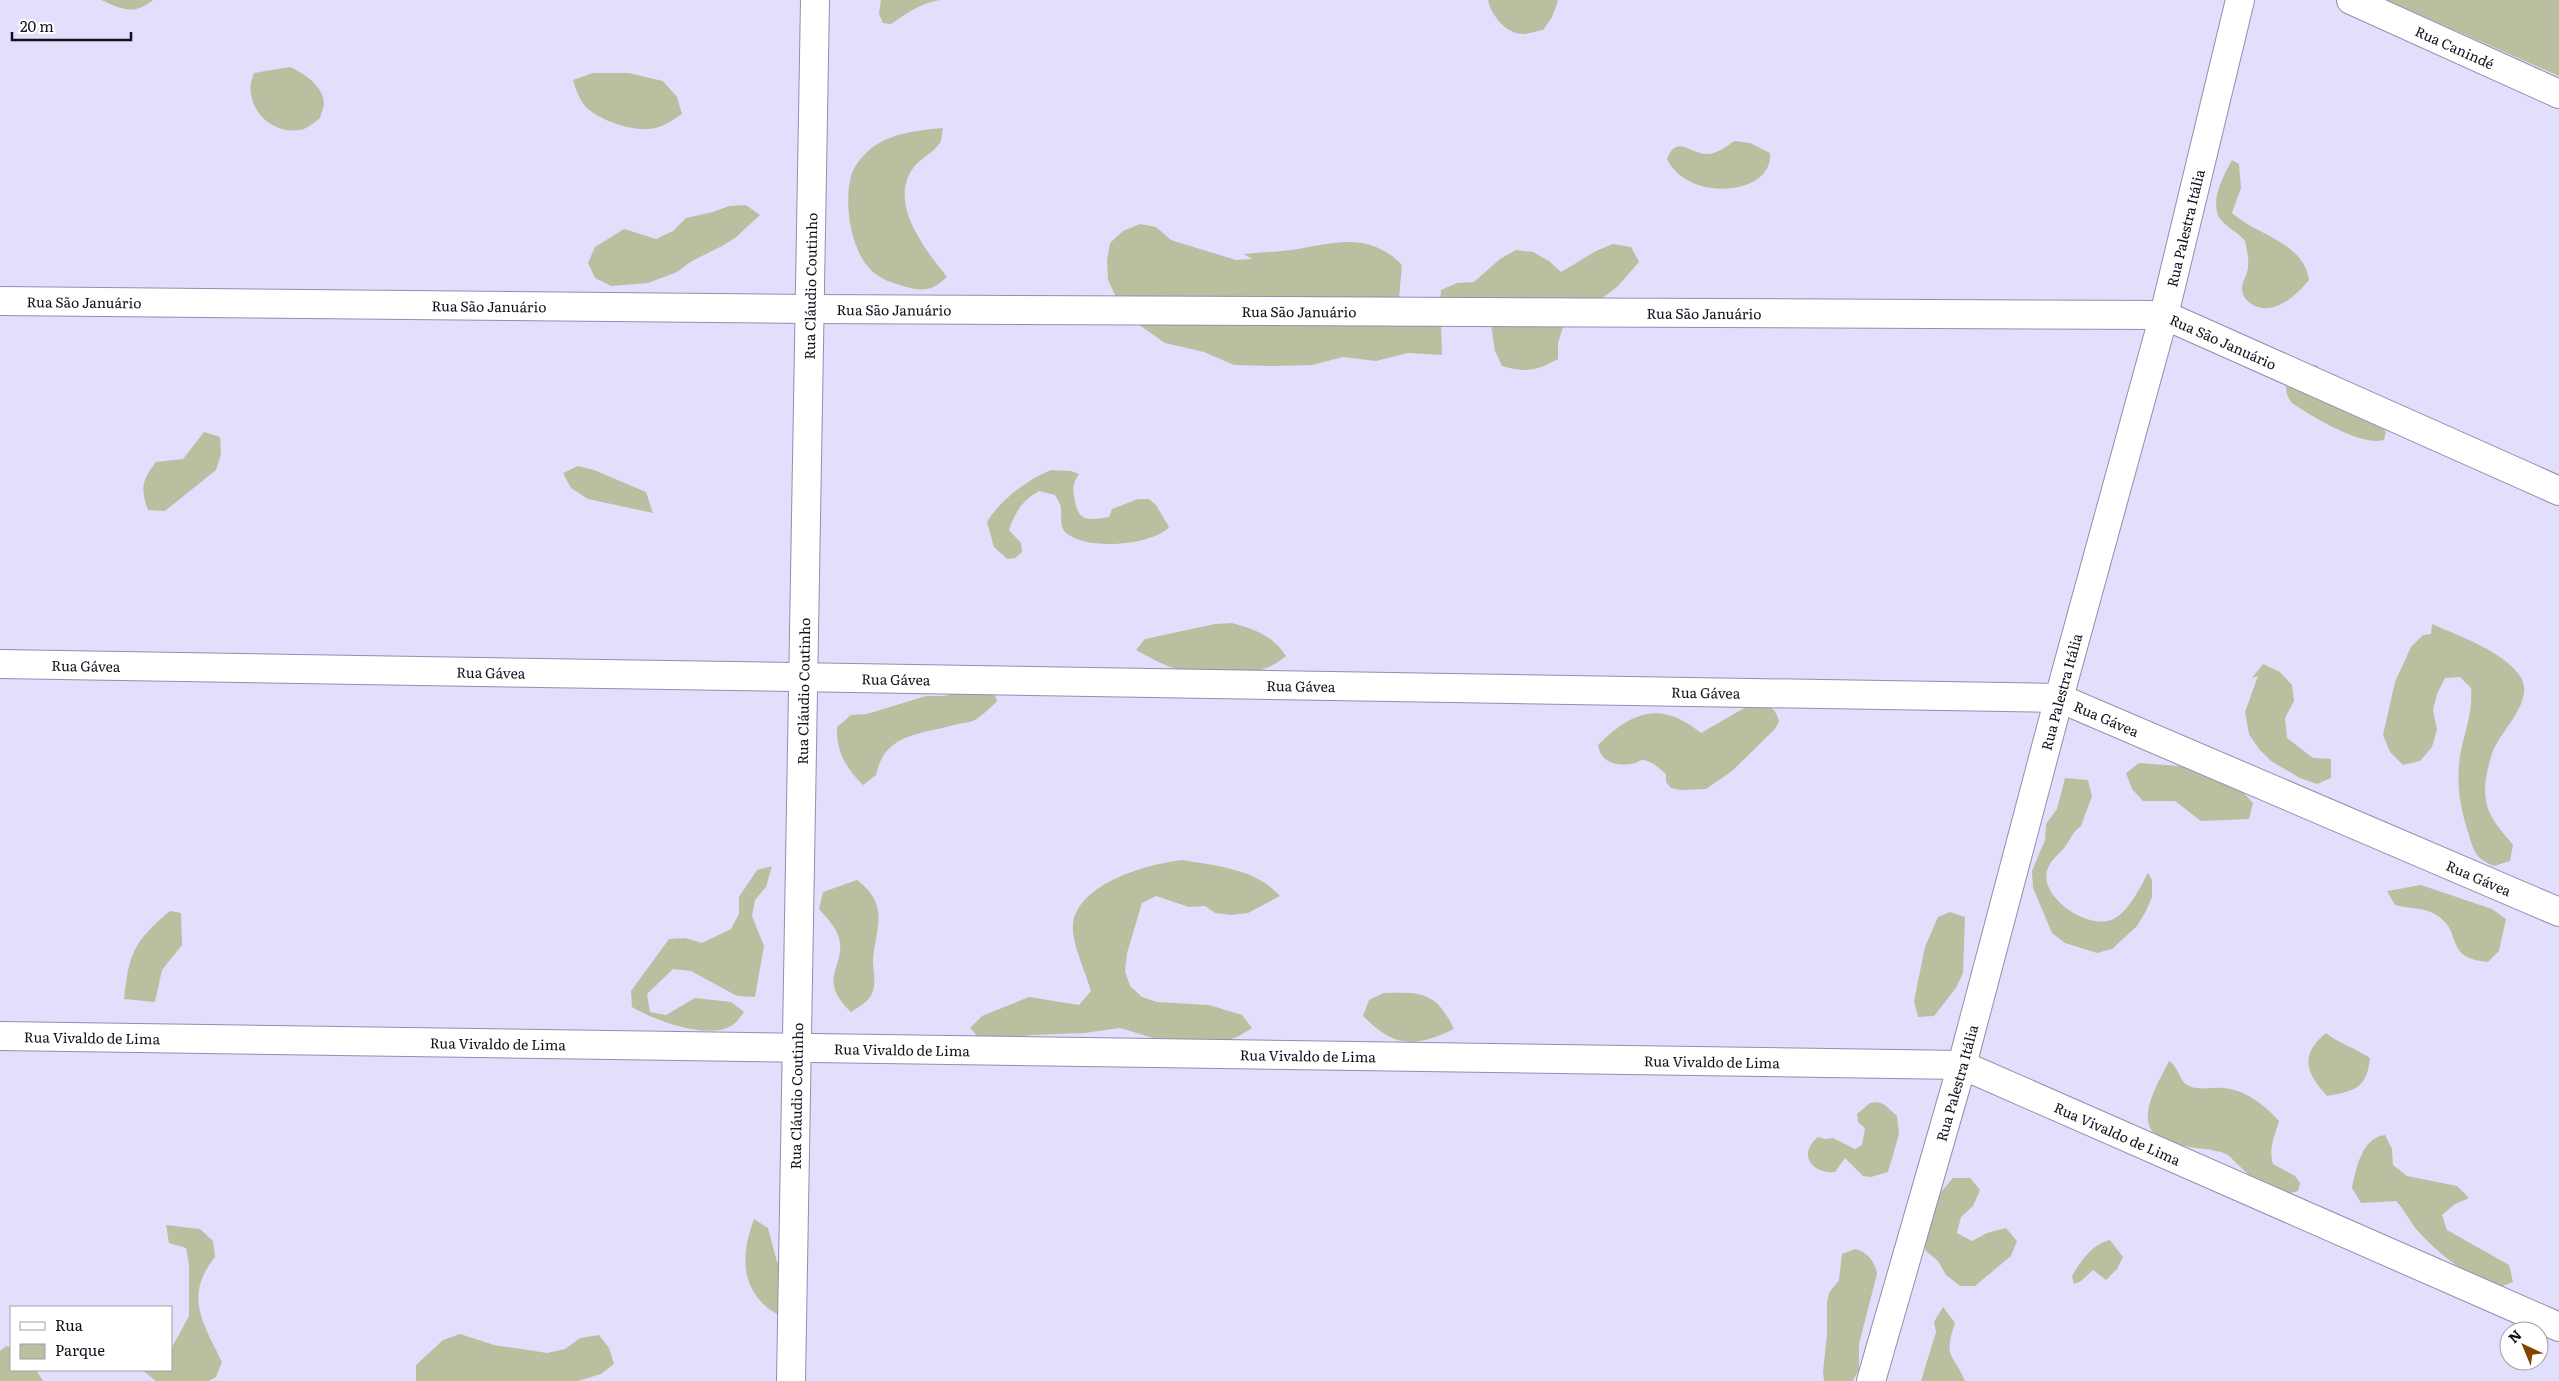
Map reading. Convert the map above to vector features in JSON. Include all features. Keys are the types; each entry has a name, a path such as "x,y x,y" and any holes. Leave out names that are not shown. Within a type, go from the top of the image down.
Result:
{"street":[{"name":"Rua Cláudio Coutinho","path":"791,1381 814,0"},
{"name":"Rua Palestra Itália","path":"1871,1381 1962,1065 2059,698 2164,315 2240,0"},
{"name":"Rua Canindé","path":"2351,0 2559,94"},
{"name":"Rua São Januário","path":"0,301 809,309 2164,315 2559,491"},
{"name":"Rua Gávea","path":"0,664 2059,698 2559,912"},
{"name":"Rua Vivaldo de Lima","path":"0,1036 1962,1065 2559,1327"}],"green space":[{"path":"101,0 153,0 139,8 127,9"},
{"path":"881,0 940,0 920,6 891,24 883,23 879,14"},
{"path":"1488,0 1558,1 1552,17 1543,30 1523,34 1511,31 1500,23 1492,12"},
{"path":"2379,0 2559,0 2559,76 2400,6 2390,5"},
{"path":"290,67 312,80 323,97 324,105 320,118 304,129 280,128 270,123 261,116 251,96 254,73"},
{"path":"593,73 628,73 663,81 677,97 682,114 662,126 647,129 619,125 600,117 586,107 580,98 573,80"},
{"path":"943,128 940,143 914,167 907,181 905,195 912,225 929,253 947,277 928,289 913,289 884,279 872,271 864,262 858,251 850,225 849,184 858,162 870,149 881,142 907,133"},
{"path":"1734,141 1750,143 1770,153 1768,167 1759,178 1745,185 1728,189 1710,188 1693,183 1678,173 1667,159 1675,147 1685,147 1708,154 1719,151"},
{"path":"2232,160 2239,164 2241,188 2232,213 2242,221 2289,248 2305,267 2309,280 2291,298 2275,307 2258,307 2245,298 2242,287 2247,271 2248,254 2245,241 2219,217 2216,203 2217,195"},
{"path":"746,205 760,215 735,238 692,261 677,272 648,283 611,286 595,278 588,263 595,247 624,229 656,239 673,231 686,218 729,206"},
{"path":"1140,224 1156,227 1171,240 1236,260 1252,259 1244,254 1291,250 1340,242 1353,242 1378,248 1402,265 1399,298 1402,314 1441,325 1442,355 1408,353 1376,361 1343,357 1312,365 1234,365 1204,352 1165,343 1138,324 1116,297 1108,280 1107,260 1110,243 1123,231"},
{"path":"1613,244 1631,247 1639,262 1617,287 1563,327 1558,343 1558,359 1543,366 1531,370 1518,370 1502,366 1495,351 1490,318 1440,307 1441,290 1457,283 1474,282 1500,259 1516,250 1533,252 1549,261 1561,272 1596,251"},
{"path":"2316,365 2374,418 2386,432 2384,440 2375,441 2350,435 2292,403 2286,389 2290,377 2295,372"},
{"path":"204,432 220,437 221,455 216,470 165,511 148,510 143,490 145,479 151,468 156,462 183,459"},
{"path":"578,466 594,470 646,492 653,513 588,499 571,488 563,473"},
{"path":"1051,470 1071,471 1079,474 1074,485 1074,496 1080,515 1088,519 1109,517 1112,509 1138,499 1149,499 1156,505 1169,527 1160,533 1134,542 1102,544 1087,542 1074,538 1065,532 1061,524 1060,505 1055,495 1039,491 1024,503 1014,518 1009,530 1021,543 1022,552 1015,558 1007,559 994,547 987,522 1015,491"},
{"path":"1232,623 1263,634 1275,643 1286,656 1276,663 1259,670 1240,672 1221,670 1211,673 1199,673 1171,668 1136,650 1145,639 1215,624"},
{"path":"2432,624 2480,645 2503,659 2520,676 2524,685 2521,705 2493,751 2486,775 2485,794 2487,807 2496,824 2513,845 2510,861 2494,866 2476,854 2465,823 2461,804 2458,776 2460,756 2469,714 2471,688 2460,677 2445,678 2437,694 2433,710 2437,730 2432,747 2420,761 2403,765 2390,752 2383,735 2395,682 2411,647 2423,635 2431,634"},
{"path":"2263,664 2280,672 2292,685 2294,701 2285,718 2287,738 2313,758 2331,759 2331,778 2317,784 2300,778 2271,761 2259,749 2249,734 2245,712 2258,676 2252,678"},
{"path":"991,685 997,701 983,714 973,721 916,734 895,743 880,761 876,775 863,785 843,759 838,744 837,727 851,715 867,714 926,696 944,696"},
{"path":"1753,703 1767,706 1773,710 1779,722 1774,730 1732,771 1706,789 1680,790 1671,788 1666,782 1666,774 1652,763 1645,760 1632,764 1609,762 1602,755 1598,745 1623,724 1647,714 1660,713 1673,716 1701,733"},
{"path":"2139,763 2193,767 2240,789 2253,803 2249,819 2201,821 2175,801 2143,801 2132,789 2126,773"},
{"path":"2065,778 2088,780 2092,796 2081,826 2048,867 2047,881 2051,891 2058,900 2067,909 2089,920 2101,922 2111,920 2128,906 2148,873 2152,880 2152,897 2137,926 2112,949 2097,953 2065,943 2052,933 2033,888 2032,871 2045,840 2046,824 2057,809"},
{"path":"1182,860 1247,874 1259,879 1280,896 1248,913 1232,915 1215,913 1205,906 1189,907 1156,896 1142,903 1127,953 1125,971 1130,986 1142,997 1157,1002 1209,1005 1242,1015 1252,1028 1237,1037 1222,1042 1153,1038 1120,1028 1084,1033 1032,1035 992,1041 977,1036 970,1028 982,1016 1029,997 1079,1005 1091,991 1074,940 1073,924 1078,910 1087,897 1117,878 1134,871"},
{"path":"772,866 766,887 755,900 752,916 764,946 755,997 737,996 691,971 673,969 647,994 650,1012 666,1015 695,998 731,1002 744,1012 736,1022 724,1029 711,1031 697,1030 667,1023 632,1007 631,991 669,939 685,938 702,943 731,929 739,914 739,897 757,870"},
{"path":"857,880 874,898 877,907 878,926 873,960 874,988 872,995 861,1006 851,1012 840,1000 835,990 834,980 840,946 838,935 819,909 823,892"},
{"path":"2421,885 2492,909 2506,919 2499,951 2488,962 2474,960 2465,956 2459,950 2446,923 2438,916 2423,910 2395,905 2387,891"},
{"path":"170,911 181,913 182,945 162,970 155,1002 124,999 128,970 135,949 148,931"},
{"path":"1950,912 1965,917 1963,973 1956,988 1934,1016 1918,1017 1914,1001 1925,947 1938,917"},
{"path":"1384,993 1409,993 1427,997 1441,1008 1454,1029 1416,1042 1406,1042 1385,1034 1374,1027 1363,1016 1369,1000"},
{"path":"2326,1033 2370,1058 2366,1076 2358,1086 2352,1090 2327,1096 2314,1079 2308,1064 2312,1048"},
{"path":"2169,1061 2175,1066 2182,1080 2187,1085 2195,1088 2222,1088 2238,1091 2261,1104 2279,1121 2271,1153 2273,1164 2295,1176 2300,1183 2298,1191 2283,1195 2254,1180 2228,1155 2221,1152 2178,1145 2158,1137 2151,1129 2148,1119 2149,1108 2152,1096"},
{"path":"1878,1102 1885,1105 1897,1116 1899,1134 1888,1172 1871,1177 1863,1176 1845,1158 1835,1172 1826,1172 1813,1166 1808,1156 1809,1150 1812,1143 1818,1137 1825,1139 1833,1138 1855,1149 1862,1145 1865,1128 1858,1122 1857,1114 1870,1103"},
{"path":"2385,1135 2392,1149 2393,1165 2407,1176 2457,1186 2469,1198 2455,1204 2442,1215 2447,1230 2509,1265 2513,1282 2495,1289 2473,1277 2443,1255 2425,1238 2416,1229 2396,1201 2361,1203 2352,1188 2358,1163 2361,1155 2371,1142 2377,1137"},
{"path":"1953,1178 1970,1178 1980,1190 1973,1206 1961,1217 1957,1233 1972,1241 1987,1233 2006,1228 2017,1241 2011,1256 1975,1286 1960,1286 1946,1275 1938,1261 1926,1251 1921,1233 1935,1199"},
{"path":"754,1219 768,1228 777,1262 788,1274 782,1317 768,1308 758,1298 751,1287 747,1275 745,1262 746,1248"},
{"path":"166,1225 200,1229 213,1241 215,1257 205,1271 198,1298 203,1323 222,1362 216,1377 209,1381 156,1381 143,1371 172,1371 172,1347 189,1316 189,1265 186,1248 169,1243"},
{"path":"2110,1240 2123,1257 2117,1269 2106,1280 2093,1270 2081,1281 2074,1284 2072,1276 2083,1259 2092,1249"},
{"path":"1855,1249 1863,1252 1870,1258 1877,1274 1859,1344 1859,1369 1853,1381 1824,1381 1823,1372 1829,1293 1839,1280 1842,1254"},
{"path":"1943,1307 1955,1323 1951,1335 1950,1350 1965,1381 1921,1381 1936,1332 1934,1322"},
{"path":"460,1334 494,1345 547,1353 565,1349 580,1338 599,1335 609,1348 614,1364 601,1374 578,1381 416,1381 416,1365 443,1340"},
{"path":"6,1346 10,1348 10,1371 37,1371 43,1381 0,1381 0,1351"}]}
